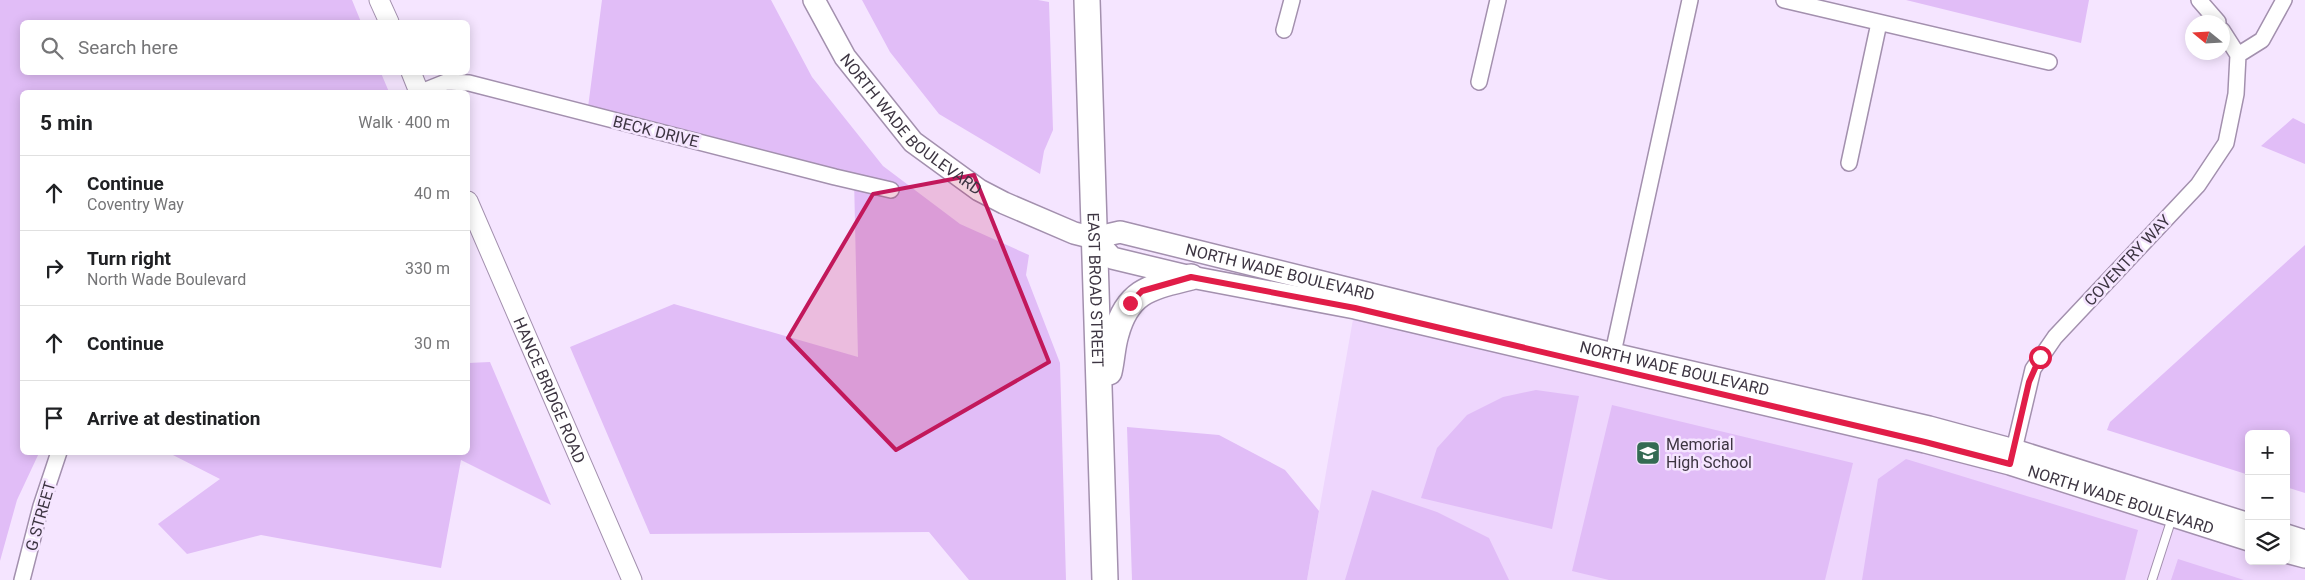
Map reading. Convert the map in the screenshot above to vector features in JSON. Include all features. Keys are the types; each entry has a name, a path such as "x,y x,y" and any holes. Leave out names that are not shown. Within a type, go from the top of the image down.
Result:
{"main road":[{"name":"NORTH WADE BOULEVARD","path":"814,0 845,57 913,142 979,190 1004,203 1074,233 1094,238 1120,232 1611,361"},
{"name":"EAST BROAD STREET","path":"1087,0 1105,580"},
{"name":"NORTH WADE BOULEVARD","path":"1094,238 1112,258 1191,277 1355,308 1929,427 2173,515 2245,539"},
{"path":"1100,409 1115,336 1121,318 1130,303 1142,291 1191,277"},
{"name":"NORTH WADE BOULEVARD","path":"2012,457 2245,523"},
{"path":"2290,537 2305,542"},
{"path":"2290,553 2305,558"}],"street":[{"path":"379,0 388,20"},
{"path":"1284,30 1292,0"},
{"path":"1479,82 1498,0"},
{"path":"1611,361 1690,0"},
{"path":"1784,0 2049,62"},
{"path":"2199,0 2212,15"},
{"path":"2230,42 2238,55 2262,40 2284,0"},
{"path":"1849,163 1879,23"},
{"name":"COVENTRY WAY","path":"2012,457 2029,382 2040,357 2055,337 2198,185 2219,155 2229,132 2236,94 2238,55"},
{"path":"412,75 419,90"},
{"name":"BECK DRIVE","path":"425,90 446,82 469,83 891,190"},
{"name":"HANCE BRIDGE ROAD","path":"470,207 632,580"},
{"name":"G STREET","path":"22,580 41,506 58,455"}],"lane":[{"path":"2152,580 2173,515"}],"highlighted area":[{"path":"974,175 1049,362 896,450 788,338 873,194"}],"shaded area":[{"path":"0,0 352,0 360,20 20,20 20,75 382,75 388,90 20,90 20,455 38,455 17,500 0,561"},
{"path":"602,0 771,0 812,77 883,166 960,224 1029,255 1026,275 1060,363 1066,580 969,580 929,532 650,534 570,347 674,304 858,357 854,178 587,115"},
{"path":"862,0 1038,0 1049,2 1053,130 1044,151 1040,174 939,114 890,52"},
{"path":"1906,0 2089,0 2081,43"},
{"path":"2293,118 2305,124 2305,164 2261,146"},
{"path":"2305,245 2305,493 2290,488 2290,430 2245,430 2245,474 2107,430 2110,422"},
{"name":"Memorial High School","path":"1355,308 1925,442 2245,539 2245,565 2290,565 2290,560 2305,557 2305,580 1307,580"},
{"path":"490,362 551,505 461,460 441,568 261,535 187,554 158,524 220,479 173,455 470,455 470,363"},
{"path":"1536,390 1579,396 1552,529 1421,498 1437,448 1467,415 1503,397"},
{"path":"1612,405 1853,463 1825,580 1609,580 1572,571"},
{"path":"1127,427 1219,435 1285,470 1319,511 1307,580 1132,580"},
{"path":"1906,459 2138,530 2125,580 1862,580 1878,479"},
{"path":"1372,490 1437,512 1489,538 1509,580 1345,580"},
{"path":"2178,559 2244,580 2171,580"}],"place":[{"name":"Memorial High School","path":"1648,453"}],"route":[{"path":"1130,303 1142,291 1161,284 1191,277 1355,308 1925,442 2010,464 2029,382 2033,369 2040,357"}]}
